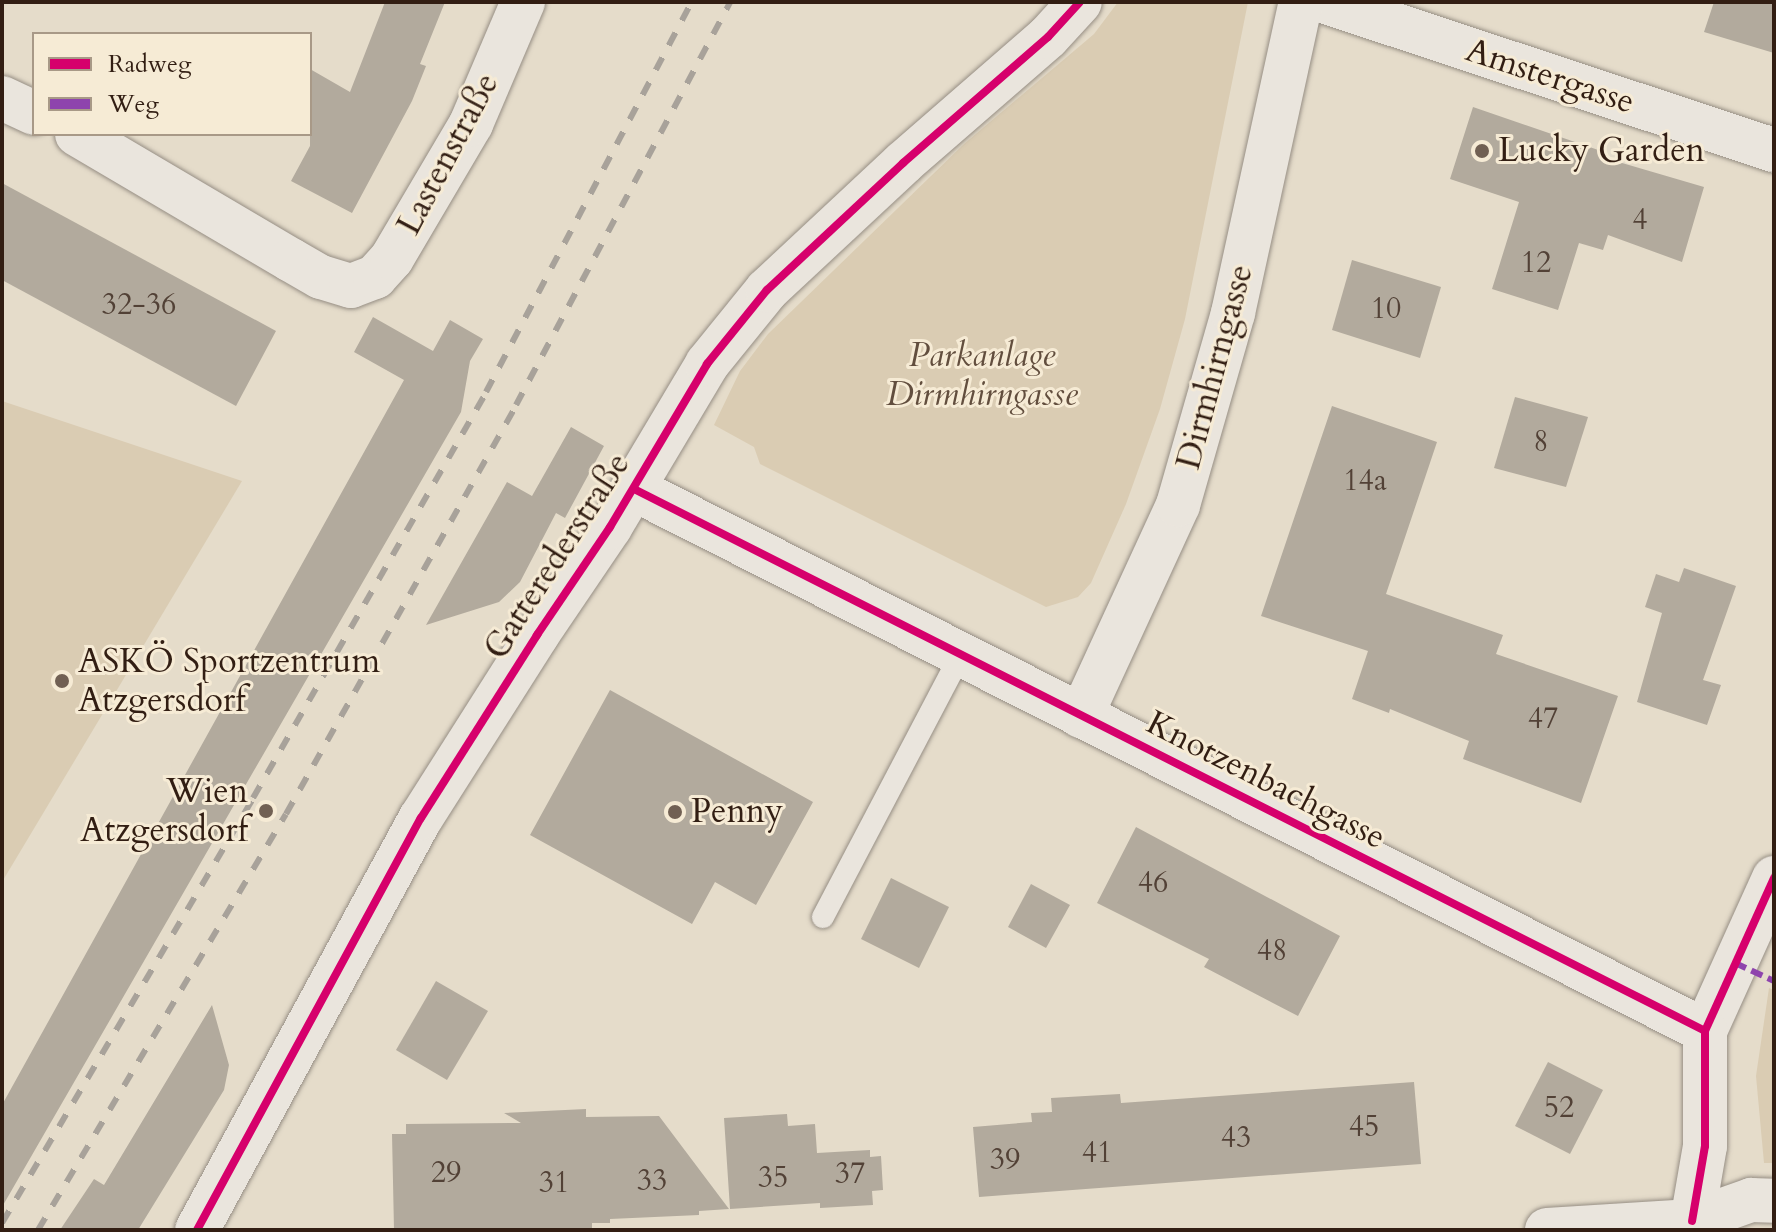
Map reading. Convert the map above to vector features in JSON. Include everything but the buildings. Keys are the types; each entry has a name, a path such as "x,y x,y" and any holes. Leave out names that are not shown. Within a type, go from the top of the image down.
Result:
{"street":[{"name":"Lastenstraße","path":"80,136 301,266 321,277 351,286 375,277 392,258 471,124 523,2"},
{"name":"Gatterederstraße","path":"197,1230 421,818 634,489 707,364 767,290 903,163 1048,37 1080,2"},
{"name":"Dirmhirngasse","path":"1081,716 1178,505 1233,313 1301,2"},
{"name":"Amstergasse","path":"1326,2 1774,150"},
{"path":"2,98 32,112"},
{"name":"Knotzenbachgasse","path":"634,489 1705,1031"},
{"path":"1710,1225 1705,1146 1705,1031 1774,878"},
{"path":"1547,1230 1710,1225 1751,1200 1774,1201"}],"lane":[{"path":"823,917 961,654"}],"green space":[{"name":"Parkanlage Dirmhirngasse","path":"1118,2 1248,2 1185,319 1160,409 1126,504 1091,583 1078,597 1046,607 760,464 754,447 714,425 740,371 768,334 964,144 1094,34"},
{"name":"ASKÖ Sportzentrum Atzgersdorf","path":"2,401 242,481 2,882"},
{"path":"1769,988 1774,990 1774,1163 1764,1163 1756,1076"}],"railway":[{"path":"2,1223 253,798 486,392 692,2"},
{"path":"38,1230 286,814 516,405 730,2"}],"marked path":[{"path":"1735,963 1774,981"}],"cycle path":[{"path":"197,1230 421,818 610,527 707,364 767,290 903,163 1048,37 1080,2"},
{"path":"634,489 1705,1031 1705,1146 1692,1221"},
{"path":"1705,1031 1774,878"}],"place":[{"name":"Lucky Garden","path":"1482,151"},
{"name":"ASKÖ Sportzentrum Atzgersdorf","path":"62,681"},
{"name":"Wien Atzgersdorf","path":"266,811"},
{"name":"Penny","path":"675,812"}]}
